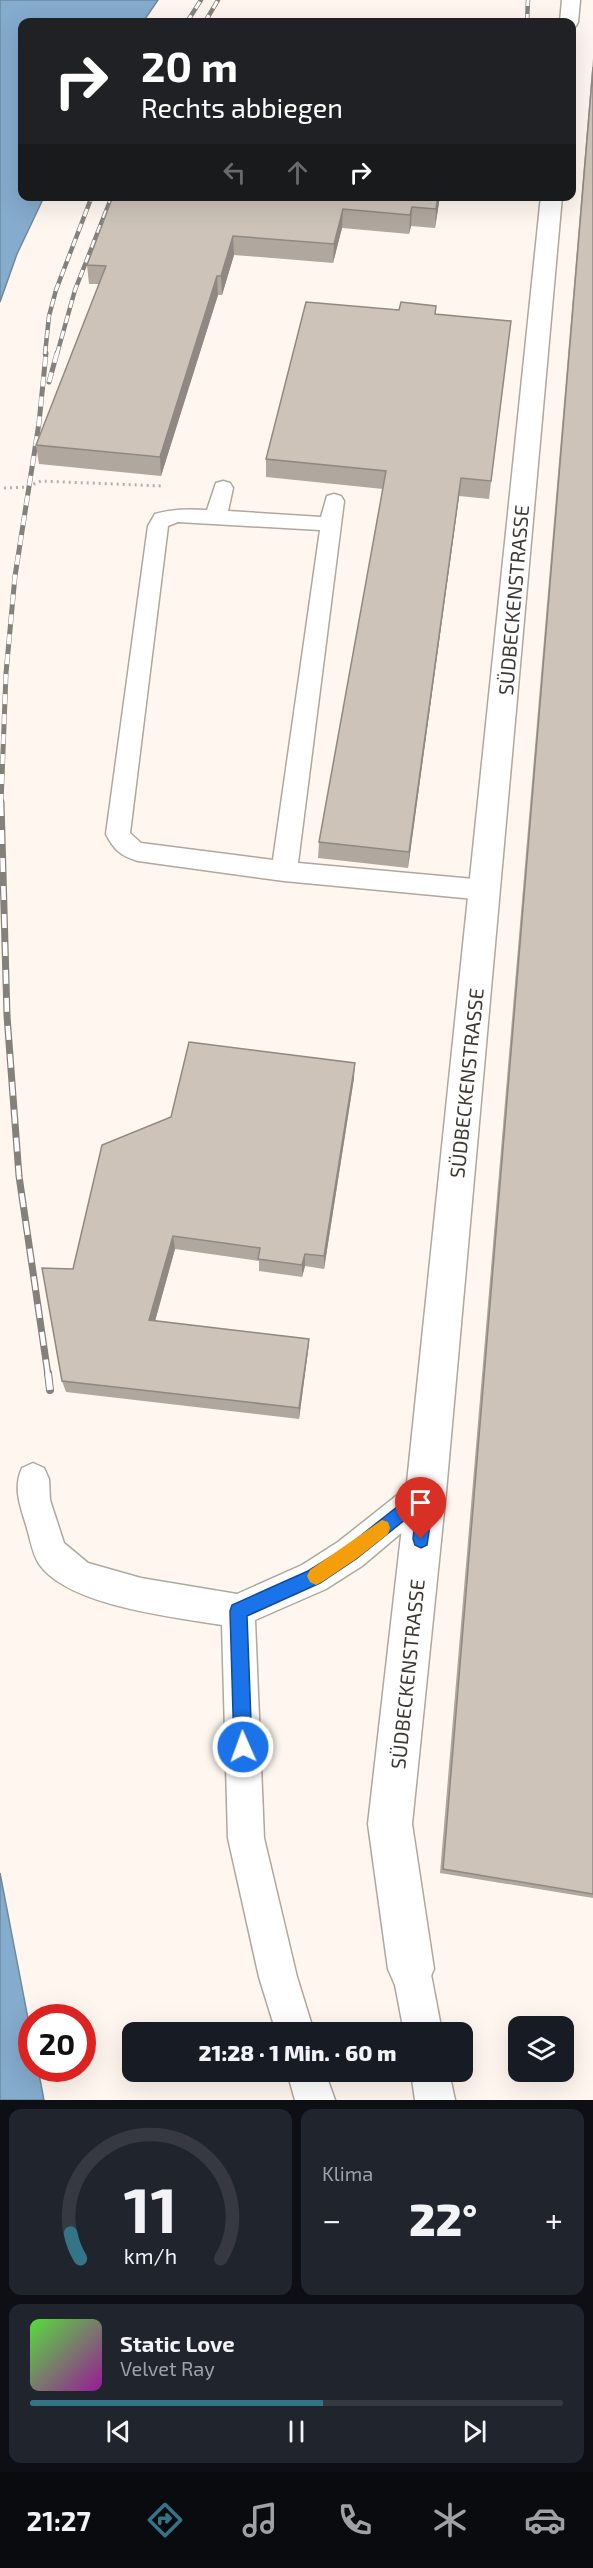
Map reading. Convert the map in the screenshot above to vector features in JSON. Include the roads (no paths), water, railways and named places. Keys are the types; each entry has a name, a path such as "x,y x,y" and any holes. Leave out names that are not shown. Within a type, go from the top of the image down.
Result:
{"street":[{"path":"569,18 571,0"},
{"name":"SÜDBECKENSTRASSE","path":"411,1969 390,1824 426,1492 552,201"}],"lane":[{"path":"216,517 223,488"},
{"path":"284,871 333,512 216,517 170,515 162,519 158,526 118,834 128,848 138,852 284,871 485,890"},
{"path":"33,1479 34,1500 51,1552 79,1577 141,1595 238,1611 314,1577 351,1554 426,1492"},
{"path":"238,1611 246,1838 278,1977 292,2022"},
{"path":"411,1969 421,2022"},
{"path":"309,2082 315,2100"},
{"path":"432,2082 435,2100"}],"water":[{"path":"0,0 158,0 146,18 18,18 18,201 42,201 17,254 0,302"},
{"path":"0,1873 25,2004 18,2004 18,2082 41,2082 44,2100 0,2100"}],"railway":[{"path":"190,18 201,0"},
{"path":"207,18 218,0"},
{"path":"527,18 528,0"},
{"path":"45,354 49,316 56,290 90,201"},
{"path":"57,354 75,290 110,201"},
{"path":"1,803 6,673 15,576 39,423 46,353"},
{"path":"49,382 57,353"},
{"path":"1,803 7,1016 19,1176 48,1375"},
{"path":"48,1373 50,1390"}]}
